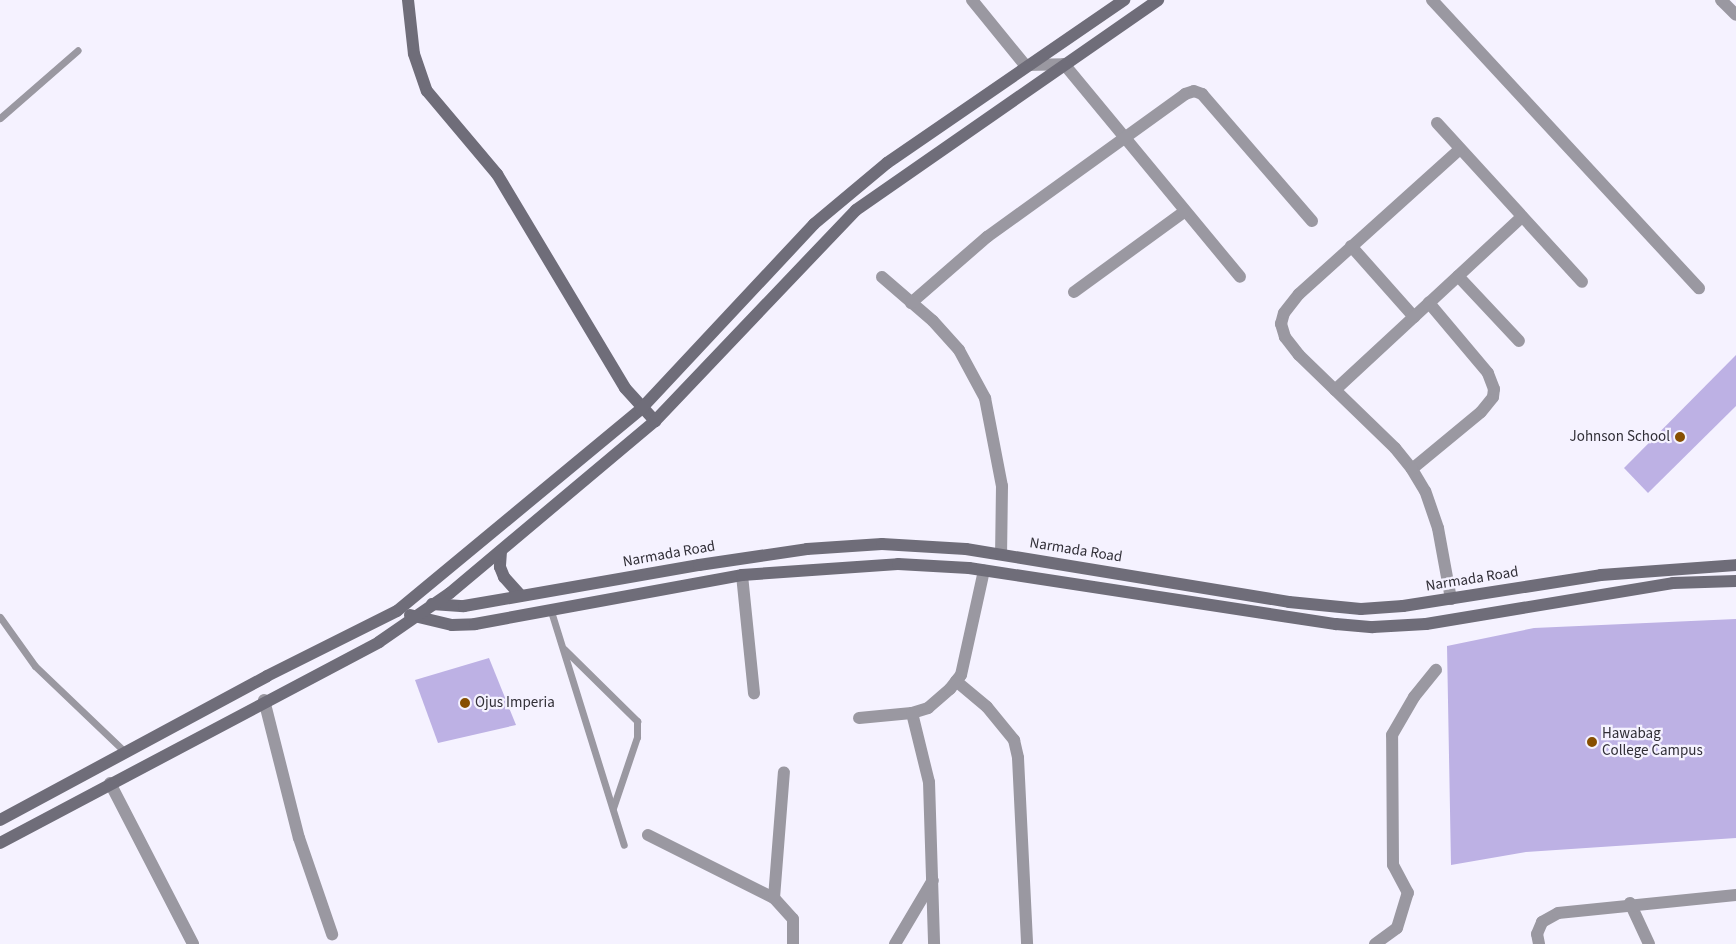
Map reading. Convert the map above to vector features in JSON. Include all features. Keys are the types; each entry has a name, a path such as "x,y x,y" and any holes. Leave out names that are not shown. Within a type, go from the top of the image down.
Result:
{"street":[{"path":"408,0 414,54 427,91 497,174 625,388 641,409 655,421"},
{"path":"972,0 1025,65"},
{"path":"0,820 397,611 641,409 814,224 887,163 1025,65 1123,0"},
{"path":"0,842 264,700 379,642 432,605 501,551 655,421 856,210 1158,0"},
{"path":"1432,0 1699,288"},
{"path":"1721,0 1736,15"},
{"path":"1025,65 1064,64"},
{"path":"1064,64 1240,277"},
{"path":"912,303 987,237 1186,94 1194,91 1202,94 1312,221"},
{"path":"1436,123 1582,282"},
{"path":"1452,599 1438,528 1425,491 1412,469 1299,355 1285,337 1281,324 1284,312 1299,294 1459,150"},
{"path":"1074,292 1185,211"},
{"path":"1335,390 1522,217"},
{"path":"1351,246 1414,317"},
{"path":"1458,276 1519,341"},
{"path":"882,277 912,303 959,350 985,398 1002,486 1001,554"},
{"path":"1412,469 1481,412 1493,397 1494,388 1488,373 1429,303"},
{"name":"Narmada Road","path":"413,598 432,605 464,606 807,549 882,544 1001,554 1289,602 1361,609 1403,606 1601,575 1736,565"},
{"path":"501,551 500,566 504,578 521,596"},
{"path":"397,611 452,625 475,624 550,608 742,574 898,564 984,570 1327,623 1373,627 1426,624 1673,584 1736,580"},
{"path":"859,718 912,713 939,701 956,681 961,675 984,570"},
{"path":"742,574 754,692"},
{"path":"1375,944 1397,928 1408,892 1393,865 1392,735 1414,697 1436,670"},
{"path":"956,681 987,707 1014,740 1018,758 1027,944"},
{"path":"264,700 299,838 332,934"},
{"path":"912,713 928,782 934,944"},
{"path":"774,898 784,772"},
{"path":"110,783 193,944"},
{"path":"648,835 774,898 793,918 792,944"},
{"path":"895,944 933,880"},
{"path":"1539,944 1539,928 1548,916 1630,903 1736,895"},
{"path":"1630,903 1649,944"}],"lane":[{"path":"0,118 78,50"},
{"path":"550,608 624,845"},
{"path":"0,617 35,666 126,753"},
{"path":"562,647 637,721 637,737 613,810"}],"building":[{"name":"Johnson School","path":"1736,355 1736,406 1648,493 1624,468"},
{"name":"Hawabag College Campus","path":"1736,619 1736,838 1526,852 1451,865 1447,646 1534,628"},
{"name":"Ojus Imperia","path":"489,658 516,725 438,743 415,680"}],"place":[{"name":"Johnson School","path":"1680,437"},
{"name":"Ojus Imperia","path":"465,703"},
{"name":"Hawabag College Campus","path":"1592,742"}]}
